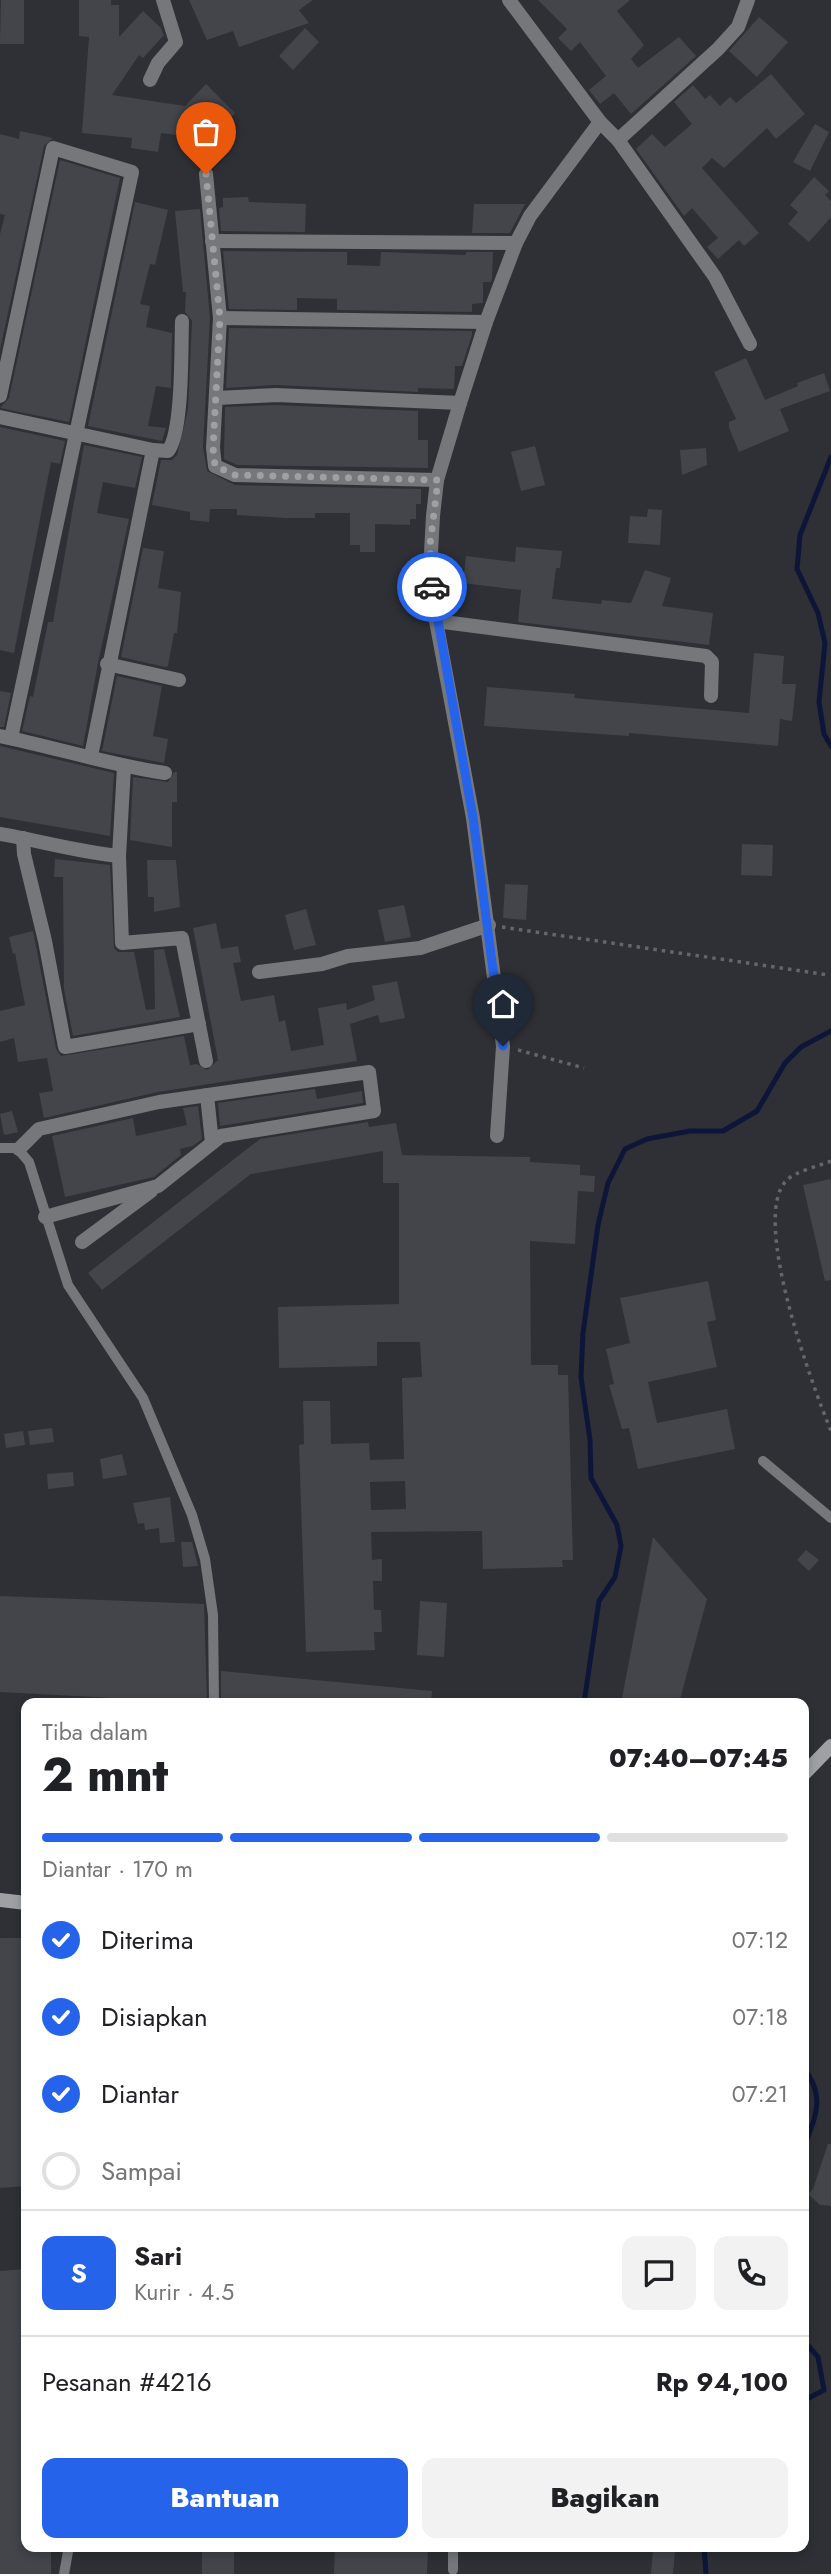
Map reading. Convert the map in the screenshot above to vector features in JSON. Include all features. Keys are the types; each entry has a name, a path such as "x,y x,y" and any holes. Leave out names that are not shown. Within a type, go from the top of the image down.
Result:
{"street":[{"path":"150,80 158,62 176,41 163,0"},
{"path":"509,0 600,122 618,140 715,277 750,344"},
{"path":"618,140 725,42 738,27 748,0"},
{"path":"497,1136 503,1046 489,925 473,818 436,621 430,558 438,480 486,322 516,243 530,216 600,122"},
{"path":"0,396 53,148 132,172 77,433 6,737 91,756 124,767 165,774"},
{"path":"206,174 220,318 213,461 226,472 438,480"},
{"path":"212,241 516,243"},
{"path":"220,318 486,322"},
{"path":"0,417 168,451 173,443 179,399 182,321"},
{"path":"217,398 276,395 460,403"},
{"path":"91,756 107,664 153,450"},
{"path":"436,621 706,656 712,662 711,696"},
{"path":"107,664 178,680"},
{"path":"124,767 120,856 122,943 182,938 206,1061"},
{"path":"0,834 76,852 120,856"},
{"path":"23,838 24,854 45,941 65,1047 199,1024"},
{"path":"259,972 322,964 359,954 421,948 489,925"},
{"path":"19,1149 39,1129 159,1102 369,1072 374,1111 221,1136 82,1242"},
{"path":"207,1096 212,1143"},
{"path":"45,1217 158,1186"},
{"path":"809,1769 831,1746"},
{"path":"0,1900 21,1902"}],"lane":[{"path":"0,1148 19,1149 29,1162 68,1285 143,1398 192,1515 205,1559 213,1615 214,1698"},
{"path":"763,1461 831,1518"},
{"path":"64,2574 68,2552"},
{"path":"453,2552 453,2570"}],"path":[{"path":"489,925 829,975"},
{"path":"503,1046 584,1068"},
{"path":"831,1161 787,1180 778,1196 773,1223 783,1287 816,1394 831,1431"}],"building":[{"path":"1,0 24,0 24,44 0,44"},
{"path":"79,0 111,0 111,5 119,5 119,37 143,11 161,28 164,35 143,58 139,55 112,95 185,106 206,84 235,113 202,150 185,136 161,133 158,152 131,148 132,138 82,133 89,37 79,36"},
{"path":"189,0 313,0 299,10 309,23 239,47 233,31 207,40"},
{"path":"538,0 630,0 617,11 644,45 631,59 638,68 679,37 696,56 631,114 614,93 600,104 589,90 606,76 580,42 571,51 558,38 567,29"},
{"path":"759,17 788,42 757,77 729,51"},
{"path":"305,28 319,42 293,70 279,56"},
{"path":"771,74 805,114 776,139 767,128 724,168 712,158 702,168 759,233 744,246 739,240 718,259 707,247 718,238 692,208 684,216 636,149 652,134 665,147 692,124 674,102 693,85 705,99 710,95 720,106 730,97 736,103"},
{"path":"815,124 829,132 810,171 793,162"},
{"path":"20,131 53,138 44,146 0,350 0,234 5,215 0,214 0,134 19,139"},
{"path":"60,160 120,178 69,422 0,408 9,398"},
{"path":"814,177 829,191 825,195 831,201 831,217 809,242 788,224 798,212 790,205"},
{"path":"248,197 249,202 306,204 305,232 221,231 219,208 223,207 223,198"},
{"path":"135,202 168,210 155,265 150,264 140,304 150,306 146,327 172,333 171,388 156,386 148,426 166,428 162,441 88,426"},
{"path":"474,204 525,204 510,233 472,233"},
{"path":"200,209 210,318 203,447 207,471 235,485 421,489 421,504 416,504 416,519 410,519 410,525 375,524 375,552 360,552 360,545 350,545 350,513 315,513 315,518 287,518 237,515 237,509 210,509 209,522 190,520 190,512 152,505 161,460 172,460 177,455 188,410 192,321 185,312 186,292 183,292 175,211"},
{"path":"223,251 347,252 347,265 380,266 381,252 466,255 466,252 493,252 492,279 491,282 483,282 483,303 472,304 472,312 337,310 337,299 297,298 297,310 229,309"},
{"path":"229,328 472,331 472,335 462,366 455,366 454,389 418,388 418,392 276,385 226,388"},
{"path":"746,358 765,400 798,386 797,383 824,373 830,391 780,409 789,431 739,452 729,428 729,422 736,419 714,372"},
{"path":"276,405 418,411 418,440 428,440 428,468 237,465 224,459 225,407"},
{"path":"0,427 65,441 60,464 51,462 14,653 0,650"},
{"path":"84,445 142,457 135,488 103,482 97,513 129,519 83,746 22,731 30,696 33,697 48,622 53,622"},
{"path":"535,446 545,485 521,491 511,452"},
{"path":"706,448 707,465 682,475 680,450"},
{"path":"648,509 662,510 660,545 628,543 630,516 647,517"},
{"path":"516,547 562,551 560,568 556,568 552,599 601,604 602,600 631,603 645,570 671,578 662,606 713,613 709,645 518,622 521,590 463,583 466,556 515,562"},
{"path":"143,548 164,551 158,588 181,592 177,633 174,633 168,666 165,667 121,657"},
{"path":"754,653 784,656 782,684 796,684 792,721 780,719 778,746 629,733 629,736 484,726 487,687 575,694 574,698 749,713"},
{"path":"117,676 162,686 153,736 168,739 164,763 102,751"},
{"path":"0,691 11,693 4,727 0,727"},
{"path":"0,746 114,773 110,836 0,817"},
{"path":"174,772 177,772 177,802 172,802 172,847 130,840 133,777 168,782"},
{"path":"742,844 773,845 772,876 741,875"},
{"path":"55,859 110,865 114,948 118,952 134,952 146,1010 155,1009 154,950 164,949 180,1017 73,1036 64,989 63,877 54,877"},
{"path":"147,860 176,860 180,907 154,912 154,897 148,897"},
{"path":"505,884 528,885 526,920 503,918"},
{"path":"404,905 411,937 385,942 378,910"},
{"path":"306,909 316,945 294,950 285,915"},
{"path":"216,923 221,949 238,946 241,962 233,963 241,1001 274,995 279,1022 285,1020 291,1051 324,1045 318,1008 346,1003 347,1010 375,1000 372,986 397,981 405,1018 380,1023 378,1015 350,1024 357,1061 158,1092 44,1118 39,1093 53,1091 47,1058 18,1062 14,1038 0,1042 0,1011 25,1005 15,953 13,954 9,937 33,931 56,1049 61,1056 184,1036 190,1065 197,1064 207,1070 218,1060 193,928"},
{"path":"315,1089 317,1099 362,1091 363,1103 220,1126 218,1103"},
{"path":"198,1106 202,1139 193,1146 180,1149 181,1155 154,1177 65,1197 52,1136 133,1118 136,1136 187,1125 183,1108"},
{"path":"12,1111 18,1132 4,1135 0,1114"},
{"path":"368,1122 369,1127 396,1123 402,1155 530,1157 530,1162 580,1165 580,1175 595,1176 594,1192 578,1191 575,1244 530,1241 531,1365 558,1365 558,1375 568,1375 573,1560 562,1560 563,1567 483,1569 482,1531 371,1532 372,1560 382,1559 382,1581 373,1581 374,1610 381,1610 382,1632 374,1632 375,1650 306,1652 299,1445 304,1444 303,1401 330,1401 331,1444 369,1443 370,1460 404,1459 402,1378 422,1377 420,1342 377,1342 377,1366 279,1368 278,1307 399,1304 399,1183 383,1183 383,1151 251,1174 102,1290 88,1273 260,1139","holes":["405,1481 406,1509 371,1510 370,1482"]},
{"path":"831,1179 831,1280 825,1281 803,1185"},
{"path":"708,1281 716,1320 707,1322 717,1367 648,1382 657,1423 727,1409 735,1449 638,1469 629,1428 622,1429 609,1385 614,1384 606,1349 630,1343 620,1298"},
{"path":"52,1428 54,1442 30,1445 28,1431"},
{"path":"23,1431 25,1445 6,1448 4,1434"},
{"path":"122,1454 127,1475 103,1479 100,1459"},
{"path":"73,1472 74,1486 48,1489 47,1474"},
{"path":"170,1497 175,1542 160,1543 159,1528 145,1530 144,1523 138,1524 133,1503"},
{"path":"653,1537 707,1599 680,1698 622,1698"},
{"path":"181,1542 192,1542 198,1566 183,1567"},
{"path":"806,1550 819,1560 809,1571 797,1560"},
{"path":"0,1596 204,1604 207,1698 113,1698 0,1692"},
{"path":"420,1601 447,1603 444,1657 417,1655"},
{"path":"221,1671 432,1691 431,1698 221,1698"},
{"path":"0,1938 21,1938 21,2186 0,2188"},
{"path":"828,2144 831,2144 831,2206 820,2205 809,2195"},
{"path":"21,2269 21,2552 51,2552 51,2574 0,2574 0,2271"},
{"path":"202,2552 234,2552 234,2574 202,2574"},
{"path":"335,2552 428,2552 427,2574 334,2574"},
{"path":"653,2552 675,2552 673,2574 651,2574"}],"waterway":[{"path":"831,457 800,535 797,569 818,613 825,643 819,702 824,734 831,746"},
{"path":"585,1698 599,1601 615,1577 621,1546 617,1525 591,1478 590,1440 581,1377 583,1333 598,1225 608,1183 625,1149 647,1139 690,1131 723,1131 757,1111 785,1063 801,1047 831,1031"},
{"path":"809,2076 817,2098 815,2117 809,2134"},
{"path":"809,2347 818,2357 824,2390 809,2398"},
{"path":"704,2552 706,2574"}],"way so far":[{"path":"206,174 220,318 213,448 215,466 235,475 438,480 430,545 432,587"}],"route":[{"path":"432,587 473,818 503,1046"}]}
